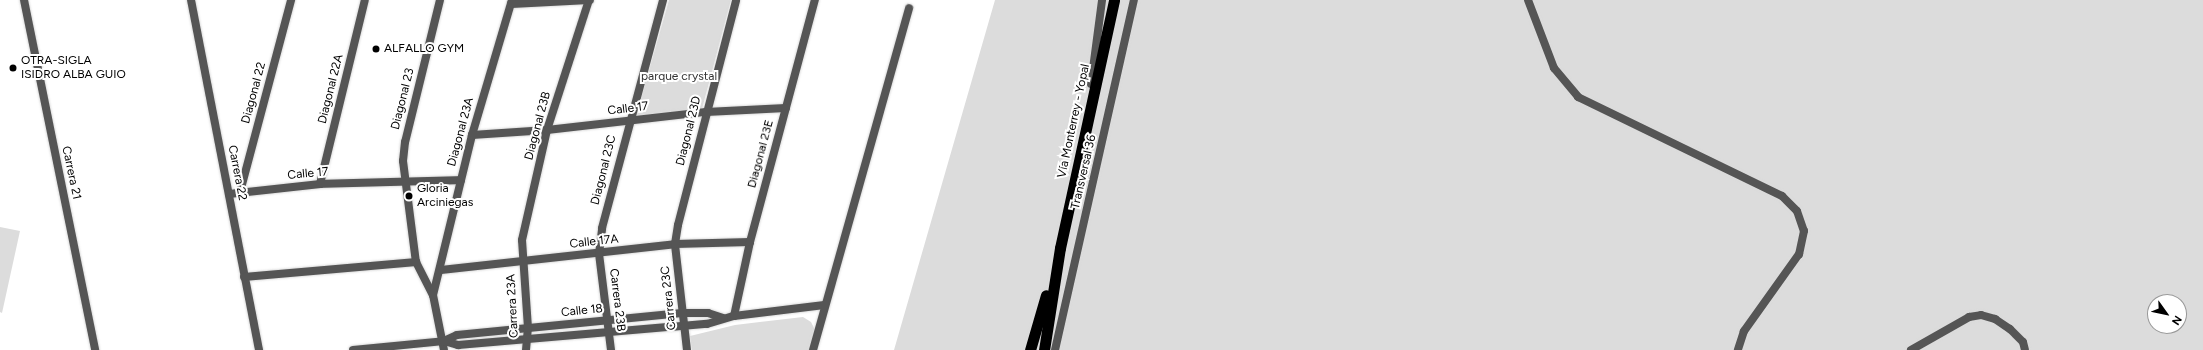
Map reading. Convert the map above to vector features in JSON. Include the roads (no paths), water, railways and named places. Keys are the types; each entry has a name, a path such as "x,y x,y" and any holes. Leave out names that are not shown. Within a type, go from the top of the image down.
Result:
{"highway":[{"name":"Vía Monterrey - Yopal","path":"1044,350 1060,248 1114,0"},
{"name":"Vía Monterrey - Yopal","path":"1030,350 1060,248"}],"street":[{"name":"Carrera 21","path":"24,0 95,350"},
{"name":"Carrera 22","path":"190,0 259,350"},
{"name":"Diagonal 22","path":"240,192 291,0"},
{"name":"Diagonal 22A","path":"320,184 365,0"},
{"name":"Diagonal 23","path":"440,0 404,142 405,181 416,262 433,295 444,341 444,350"},
{"path":"512,2 589,0"},
{"name":"Diagonal 23B","path":"522,261 522,240 547,130 589,0"},
{"name":"Diagonal 23C","path":"599,254 602,228 629,120 663,0"},
{"name":"Diagonal 23D","path":"675,244 706,112 736,0"},
{"name":"Diagonal 23E","path":"734,316 750,242 815,0"},
{"name":"Transversal 36","path":"1083,144 1102,0"},
{"name":"Transversal 36","path":"1055,350 1134,0"},
{"path":"1528,0 1554,68 1578,97 1782,196 1797,211 1804,231 1799,254 1744,331 1738,350"},
{"name":"Diagonal 23A","path":"433,295 441,270 472,135 512,2"},
{"path":"814,350 824,305 909,8"},
{"name":"Calle 17","path":"472,135 547,130 706,112 786,108"},
{"name":"Calle 17","path":"229,194 320,184 461,180"},
{"name":"Calle 17A","path":"441,270 599,254 675,244 750,242"},
{"name":"Carrera 23C","path":"675,244 686,350"},
{"name":"Carrera 23B","path":"599,254 610,332 611,350"},
{"name":"Carrera 23A","path":"522,261 528,328 526,350"},
{"path":"244,277 416,262"},
{"name":"Calle 18","path":"444,341 458,345 707,324 723,318 734,316 824,305"},
{"name":"Calle 18","path":"353,350 444,341 457,335 682,313 708,312 723,318"},
{"path":"1911,350 1968,317 1981,315 1995,319 2010,329 2023,342 2025,350"}],"place":[{"name":"ALFALLO GYM","path":"376,49"},
{"name":"OTRA-SIGLA ISIDRO ALBA GUIO","path":"13,68"},
{"name":"Gloria Arciniegas","path":"409,196"}],"park label":[{"name":"parque crystal","path":"679,77"}]}
